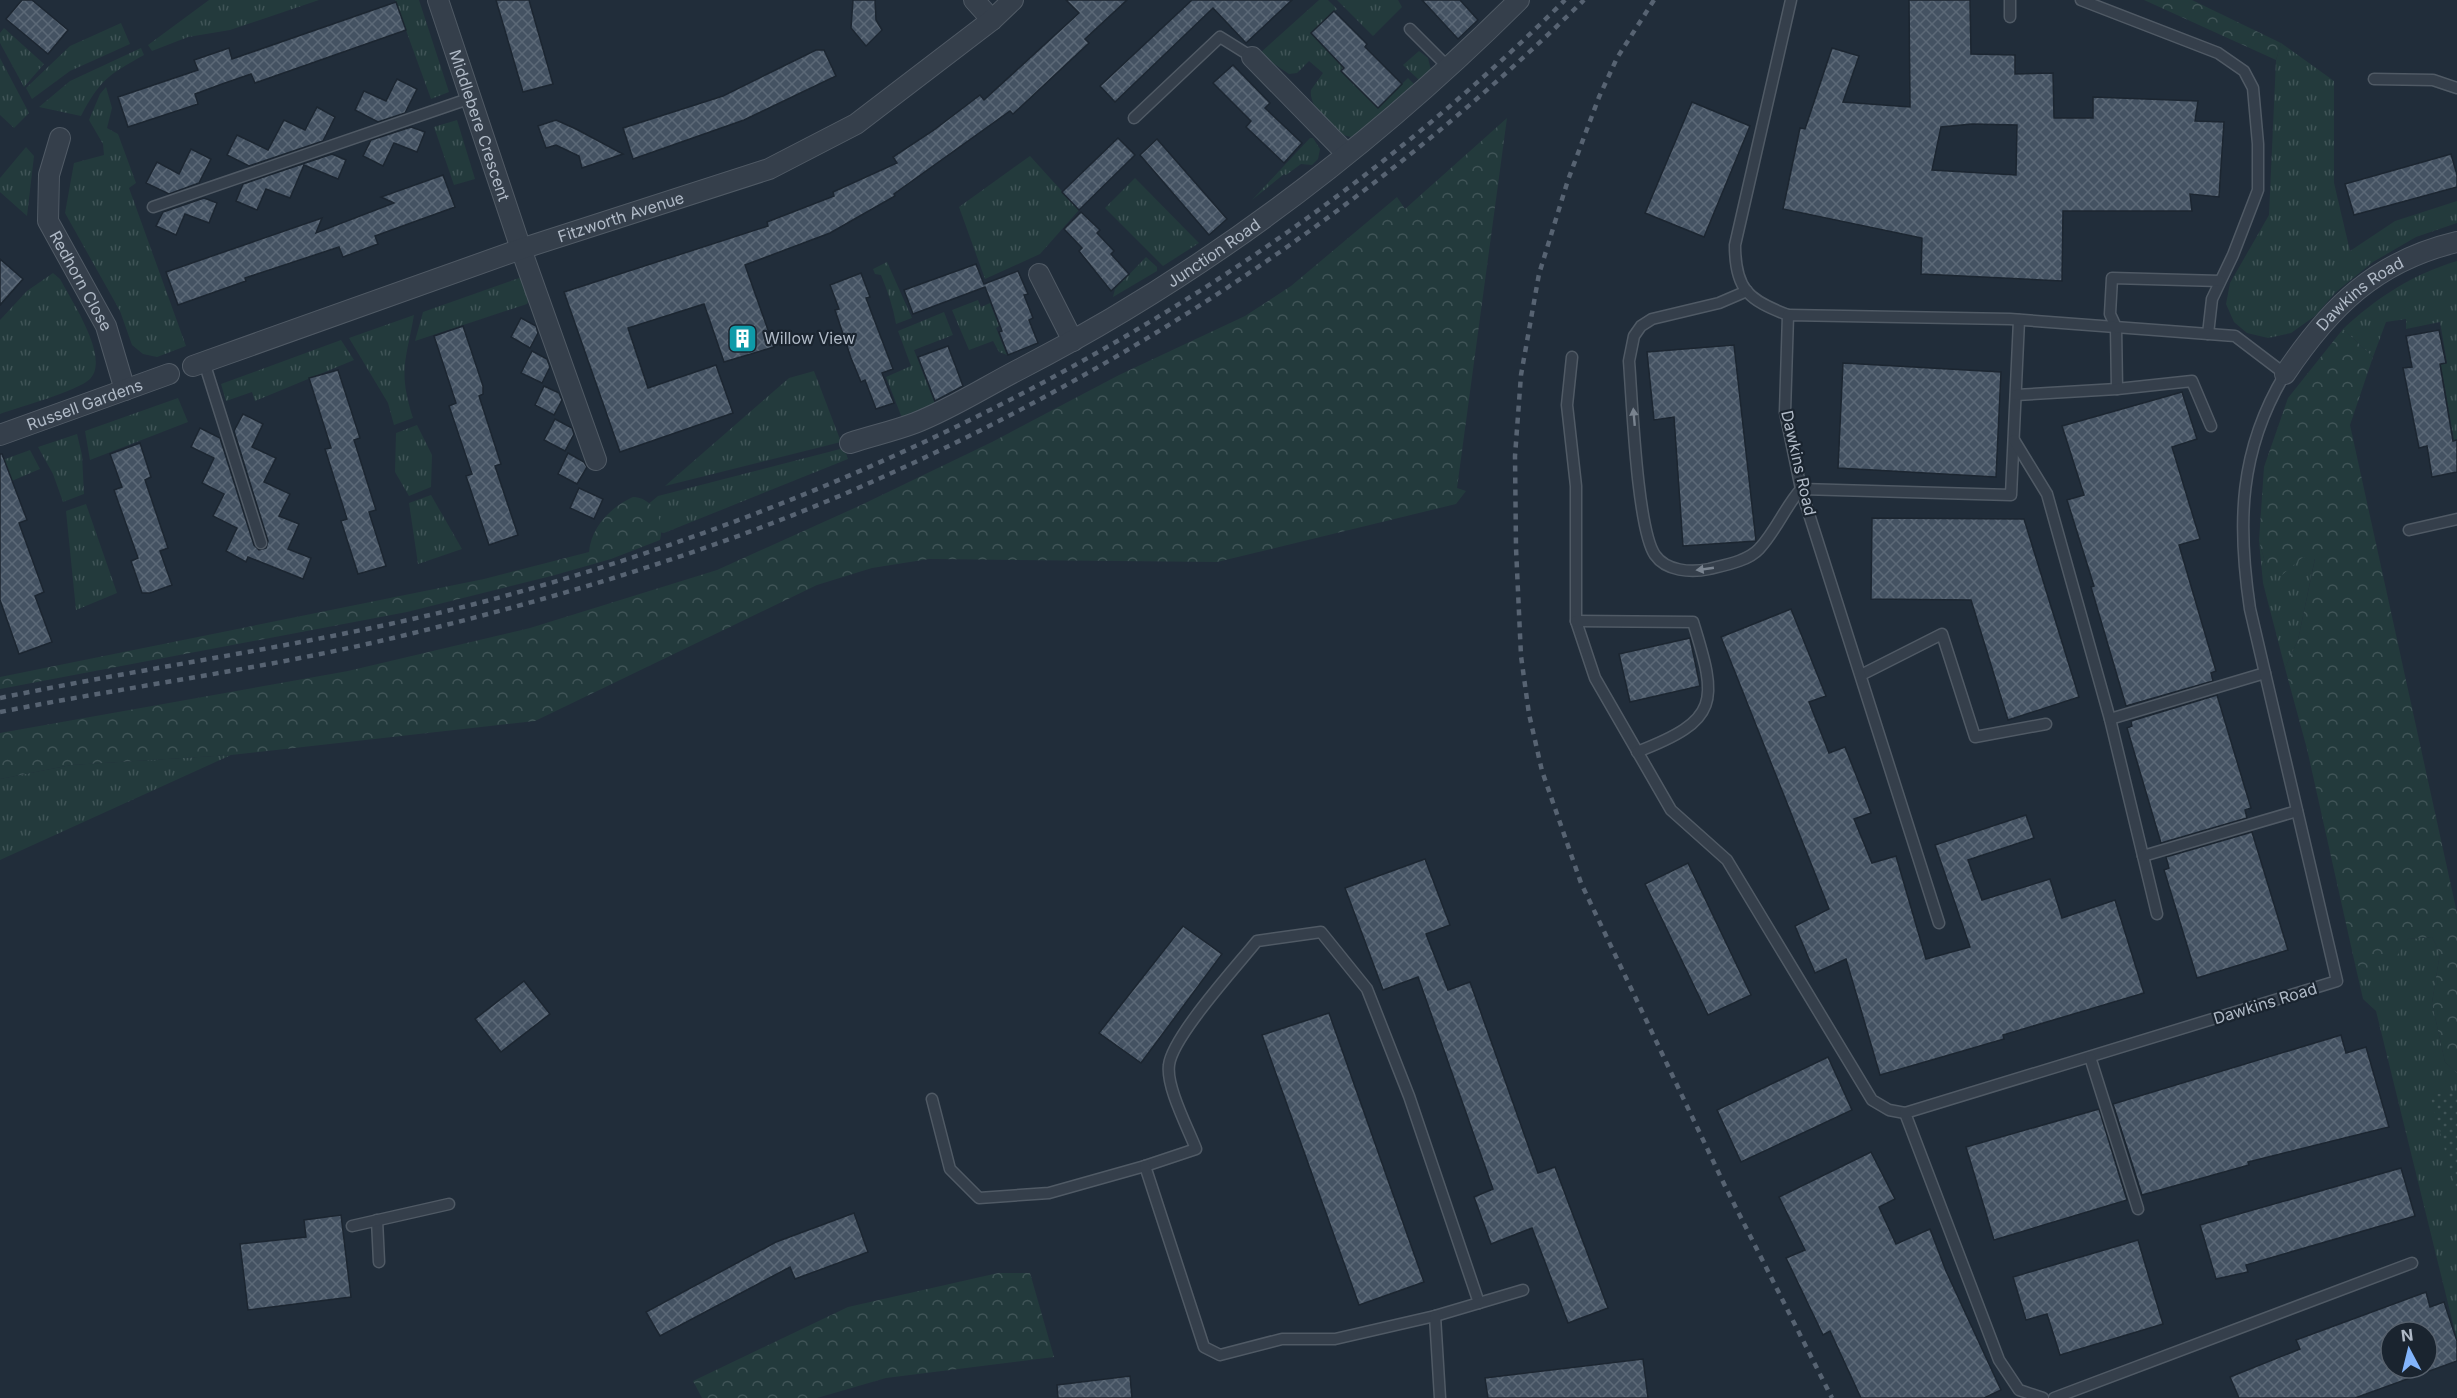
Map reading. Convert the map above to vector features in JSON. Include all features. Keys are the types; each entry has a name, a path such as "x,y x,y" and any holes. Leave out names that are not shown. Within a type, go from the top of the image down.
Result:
{"street":[{"name":"Middlebere Crescent","path":"438,0 521,249 596,460"},
{"path":"974,0 992,20"},
{"name":"Fitzworth Avenue","path":"198,364 333,318 521,249 769,169 856,124 992,20 1013,0"},
{"name":"Junction Road","path":"850,443 915,423 1073,341 1239,237 1346,153 1448,67 1519,0"},
{"path":"1252,57 1346,153"},
{"name":"Redhorn Close","path":"60,138 49,175 48,221 106,326 125,390"},
{"name":"Dawkins Road","path":"2285,374 2328,316 2366,283 2398,263 2457,242"},
{"path":"1039,274 1073,341"},
{"name":"Russell Gardens","path":"0,435 169,374"}],"lane":[{"path":"1791,0 1735,245 1735,270 1747,291 1758,304 1788,315 2019,320 2235,336 2285,374"},
{"path":"2010,0 2010,17"},
{"path":"2081,0 2218,53 2244,72 2253,88 2258,144 2258,190 2211,299 2208,334"},
{"path":"1410,29 1448,67"},
{"path":"1134,118 1220,37 1252,57"},
{"path":"2374,79 2433,80 2457,88"},
{"path":"153,207 471,98"},
{"path":"2117,389 2116,327 2110,314 2112,278 2220,281"},
{"path":"1747,291 1719,303 1652,319 1641,326 1634,336 1629,360 1643,512 1650,545 1656,556 1670,567 1704,570 1749,556 1759,549 1789,502 1801,489 2011,495 2019,320"},
{"name":"Dawkins Road","path":"1788,315 1785,412 1801,489 1939,923"},
{"path":"1572,357 1567,405 1576,486 1576,621 1595,678 1671,810 1727,860 1872,1100 1889,1110 1905,1113 1999,1360 2019,1390 2035,1397"},
{"path":"169,374 198,364 261,543"},
{"name":"Dawkins Road","path":"1905,1113 2337,981 2250,609 2241,526 2246,482 2253,450 2266,412 2285,374"},
{"path":"2016,396 2192,381 2211,426"},
{"path":"2013,440 2047,494 2110,719 2157,914"},
{"path":"2409,530 2457,519"},
{"path":"1576,621 1693,622 1707,666 1710,696 1697,721 1674,738 1637,752"},
{"path":"1861,675 1942,634 1975,738 2046,724"},
{"path":"2110,719 2265,673"},
{"path":"2143,856 2297,811"},
{"path":"932,1099 950,1169 979,1198 1048,1193 1196,1149 1170,1080 1168,1064 1190,1023 1257,941 1321,932 1367,989 1409,1096 1479,1303"},
{"path":"2090,1056 2138,1209"},
{"path":"1145,1166 1204,1347 1220,1355 1282,1339 1335,1339 1435,1316 1523,1290"},
{"path":"351,1226 449,1204"},
{"path":"377,1220 379,1262"},
{"path":"2054,1398 2224,1336 2412,1263"},
{"path":"1435,1316 1440,1398"}],"green space":[{"path":"209,0 319,0 230,30 188,37 152,51 148,45"},
{"path":"395,0 419,0 449,92 431,99"},
{"path":"1319,0 1328,0 1337,9 1311,33 1344,68 1341,71 1378,108 1408,78 1414,84 1353,137 1346,136 1331,127 1314,105 1311,90 1323,73 1309,61 1297,73 1289,74 1259,54"},
{"path":"1337,0 1398,0 1402,7 1373,36"},
{"path":"2144,0 2192,0 2281,43 2276,60"},
{"path":"121,23 130,44 70,71 32,99 26,88 70,46"},
{"path":"4,28 44,64 24,87 0,43 0,33"},
{"path":"2281,43 2334,81 2334,183 2350,251 2395,221 2457,201 2457,223 2416,237 2373,262 2336,292 2315,316 2291,333 2268,338 2247,333 2234,322 2226,304 2230,283 2269,215 2276,60"},
{"path":"141,48 144,55 106,79 81,116 39,107 70,81"},
{"path":"1419,51 1428,58 1431,70 1419,80 1403,65"},
{"path":"0,58 29,113 14,128 0,115"},
{"path":"106,87 112,108 107,128 118,134 136,183 129,188 186,346 157,357 143,354 132,345 120,311 65,213 74,163 104,155 103,144 89,120 100,94"},
{"path":"1507,118 1457,488 1466,491 1456,504 1217,562 929,559 872,568 817,585 535,721 231,755 71,765 0,779 0,733 348,671 530,628 717,570 859,506 992,442 1119,375 1245,316 1291,286 1397,197 1405,209"},
{"path":"457,120 475,179 454,185 434,127"},
{"path":"1310,138 1313,138 1320,149 1318,159 1312,165 1301,164 1286,175 1284,174 1252,200"},
{"path":"26,147 34,156 27,216 0,192 0,178"},
{"path":"1030,156 1079,210 1040,254 985,279 959,207"},
{"path":"1135,178 1199,243 1163,266 1105,208"},
{"path":"1146,257 1157,267 1157,271 1113,297 1115,289"},
{"path":"2457,261 2457,439 2454,440 2441,365 2447,363 2440,322 2406,329 2406,319 2386,322 2373,357 2343,329 2396,288 2425,273"},
{"path":"887,262 912,318 896,324 881,275 875,274 873,269"},
{"path":"53,273 60,279 87,329 96,358 95,370 90,379 74,389 0,414 0,320 27,291"},
{"path":"522,277 531,295 527,304 415,341 423,312"},
{"path":"978,300 981,307 990,303 999,326 996,328 1007,355 999,352 993,341 969,350 952,310"},
{"path":"944,312 953,335 914,350 935,404 902,418 886,377 911,366 898,331"},
{"path":"414,315 405,366 408,402 413,418 394,425 388,403 349,338"},
{"path":"2343,329 2373,357 2350,425 2457,913 2457,1073 2445,1062 2432,1003 2440,953 2432,937 2408,939 2394,960 2366,970 2355,964 2307,749 2285,668 2298,640 2315,559 2303,557 2282,575 2266,566 2259,541 2264,467 2288,398"},
{"path":"341,340 354,360 255,401 252,392 226,401 221,384"},
{"path":"814,371 841,442 665,486 789,378"},
{"path":"178,398 188,422 90,460 85,431"},
{"path":"417,425 432,455 431,487 409,496 395,472 396,433"},
{"path":"77,434 82,455 84,494 63,502 53,474 38,447"},
{"path":"844,448 848,459 664,533 658,532 646,506 658,496"},
{"path":"30,450 40,469 0,486 0,461"},
{"path":"431,495 462,549 418,564 409,503"},
{"path":"633,497 646,501 656,512 661,526 660,540 611,559 407,612 0,689 0,677 484,579 589,552 593,535 603,519 617,506"},
{"path":"86,504 117,593 76,610 66,511"},
{"path":"2259,541 2266,566 2304,556 2315,558 2298,640 2285,668 2263,583"},
{"path":"231,755 0,860 0,779 71,765"},
{"path":"2432,937 2440,953 2432,1003 2445,1062 2457,1073 2457,1340 2376,1011 2363,999 2355,964 2366,970 2408,939"},
{"path":"2457,1092 2457,1195 2430,1095"},
{"path":"998,1273 1030,1273 1054,1357 886,1378 817,1398 702,1398 693,1381 848,1307"}],"building":[{"path":"22,0 32,0 68,30 48,54 6,19"},
{"path":"496,0 529,0 553,84 523,92"},
{"path":"853,0 875,0 876,20 882,30 866,46 851,28"},
{"name":"Willow View","path":"1066,0 1127,0 1085,39 1089,43 1013,114 1010,111 894,194 895,196 830,233 745,265 774,347 724,362 704,304 628,328 648,388 716,365 733,413 620,452 564,292 768,226 767,222 834,196 833,192 897,163 893,157 934,130 980,95 984,100 1079,13"},
{"path":"1192,0 1292,0 1246,43 1213,8 1115,102 1100,86"},
{"path":"1422,0 1460,0 1478,20 1458,39"},
{"path":"1909,0 1970,0 1971,54 2015,55 2015,74 2053,73 2054,118 2093,118 2093,97 2198,101 2195,121 2224,122 2219,197 2190,194 2192,211 2063,211 2062,281 1921,274 1922,238 1783,209 1800,128 1805,129 1832,48 1859,56 1843,102 1910,107","holes":["1972,124 2017,125 2016,175 1932,170 1941,127"]},
{"path":"396,2 406,30 255,83 251,74 222,84 195,94 198,104 128,127 118,97 198,70 194,60 229,48 232,59"},
{"path":"1334,11 1367,44 1365,47 1402,84 1378,108 1341,71 1344,68 1311,33"},
{"path":"816,50 824,50 836,76 744,120 633,159 623,128 723,96"},
{"path":"1233,65 1270,103 1265,108 1302,143 1284,163 1246,127 1251,121 1213,83"},
{"path":"397,79 417,89 405,113 378,122 355,110 364,91 386,101"},
{"path":"1692,102 1750,126 1704,237 1645,213"},
{"path":"317,107 335,117 323,141 249,166 227,155 237,135 268,150 284,120 305,130"},
{"path":"556,120 623,154 582,168 579,156 556,145 546,148 538,126"},
{"path":"411,127 425,132 417,152 394,143 383,166 363,156 371,140"},
{"path":"1118,138 1135,155 1079,210 1062,192"},
{"path":"1157,139 1227,219 1209,235 1140,155"},
{"path":"191,149 211,159 199,183 169,194 146,183 157,162 179,174"},
{"path":"332,154 346,160 338,179 304,165 290,198 266,189 257,210 236,201 243,184"},
{"path":"2451,154 2457,175 2457,187 2354,215 2345,184"},
{"path":"443,175 455,207 375,236 378,244 343,257 339,247 245,278 246,281 178,305 166,272 322,218 316,233 394,203 381,197"},
{"path":"204,198 217,203 209,223 185,214 176,235 156,226 163,212"},
{"path":"1081,212 1100,230 1097,233 1114,251 1111,254 1129,274 1111,291 1079,251 1082,248 1064,229"},
{"path":"0,259 23,279 0,305"},
{"path":"976,264 984,284 1018,271 1028,294 1024,295 1033,318 1029,320 1038,343 1008,355 999,332 1002,331 985,287 913,314 904,290"},
{"path":"861,273 870,297 866,298 893,369 882,373 894,403 876,409 865,380 861,382 851,358 835,310 839,309 830,285"},
{"path":"521,318 536,326 538,333 530,348 511,337"},
{"path":"463,326 483,386 483,394 479,396 501,464 495,466 518,535 489,545 466,476 472,474 449,406 456,403 434,336"},
{"path":"2439,330 2446,363 2440,364 2453,441 2457,440 2457,472 2432,477 2427,446 2419,448 2403,368 2412,367 2406,336"},
{"path":"1734,345 1756,541 1683,546 1674,417 1654,420 1647,352"},
{"path":"948,346 963,386 935,401 918,357"},
{"path":"532,351 547,359 550,367 542,383 521,373"},
{"path":"1843,363 2001,372 1996,477 1838,468"},
{"path":"338,370 360,438 354,440 376,510 369,512 386,566 358,574 341,521 347,519 325,449 331,448 309,378"},
{"path":"544,386 559,393 562,400 554,415 535,405"},
{"path":"2182,392 2197,439 2172,447 2200,539 2179,545 2216,671 2211,673 2213,681 2126,706 2091,587 2094,586 2067,500 2084,495 2062,426"},
{"path":"243,414 263,424 252,447 276,458 264,482 290,494 279,516 299,524 288,549 311,558 303,579 248,557 246,562 226,551 237,528 213,516 224,494 202,483 214,458 191,447 200,428 220,438 254,545 259,550 266,548 268,541 234,431"},
{"path":"555,419 572,428 574,434 565,451 544,440"},
{"path":"140,443 151,477 145,480 168,548 160,551 172,585 150,593 142,593 131,561 138,558 114,490 122,487 110,454"},
{"path":"568,453 584,462 587,467 577,484 558,474"},
{"path":"0,454 2,454 27,520 19,523 44,592 35,596 52,642 19,654 0,600"},
{"path":"579,488 603,499 594,519 570,508"},
{"path":"1872,518 2024,519 2079,697 2008,720 1971,600 1871,599"},
{"path":"1791,609 1826,696 1809,702 1829,753 1845,747 1871,813 1854,819 1872,863 1896,856 1926,959 1970,947 1935,845 2026,815 2034,838 1968,860 1982,900 2050,879 2062,918 2115,900 2144,993 2003,1035 2004,1039 1880,1075 1846,959 1815,973 1795,926 1829,909 1721,637"},
{"path":"1690,638 1700,686 1630,702 1619,654"},
{"path":"2217,695 2251,808 2245,810 2247,818 2161,843 2127,728 2132,726 2131,721"},
{"path":"2252,832 2288,950 2197,978 2164,870 2169,868 2166,857"},
{"path":"1425,859 1450,925 1426,934 1448,990 1470,982 1538,1173 1555,1167 1608,1308 1568,1323 1532,1228 1491,1244 1474,1197 1493,1189 1418,977 1383,990 1345,888"},
{"path":"1688,863 1751,995 1708,1015 1645,884"},
{"path":"1183,926 1222,954 1141,1063 1099,1033"},
{"path":"524,981 550,1014 501,1052 475,1019"},
{"path":"1329,1013 1424,1282 1359,1305 1262,1035"},
{"path":"2341,1035 2346,1053 2366,1047 2389,1127 2248,1162 2249,1165 2142,1195 2113,1104"},
{"path":"1828,1057 1852,1110 1741,1162 1717,1110"},
{"path":"2099,1109 2127,1200 1994,1240 1966,1147"},
{"path":"1871,1152 1895,1199 1879,1207 1896,1244 1930,1229 1946,1271 2001,1390 1984,1398 1861,1398 1830,1331 1823,1335 1786,1258 1805,1250 1779,1197"},
{"path":"2401,1168 2415,1216 2246,1265 2248,1272 2216,1279 2200,1225"},
{"path":"854,1213 868,1252 795,1279 790,1267 660,1336 646,1312 776,1242"},
{"path":"341,1215 351,1297 248,1310 240,1244 306,1237 304,1220"},
{"path":"2138,1240 2163,1324 2060,1355 2047,1314 2026,1320 2013,1277"},
{"path":"2426,1292 2430,1307 2444,1302 2457,1341 2457,1361 2439,1368 2439,1320 2379,1320 2379,1380 2405,1380 2355,1398 2239,1398 2230,1377 2300,1349 2296,1340"},
{"path":"1643,1359 1648,1398 1488,1398 1485,1378"},
{"path":"1130,1376 1132,1398 1058,1398 1057,1385"}],"railway":[{"path":"0,698 368,629 490,600 639,555 785,502 928,440 1066,370 1200,291 1328,203 1450,106 1565,0"},
{"path":"0,712 295,659 393,638 511,608 629,573 745,534 858,488 958,442 1055,391 1151,336 1243,277 1333,214 1420,147 1504,75 1584,0"},
{"path":"1654,0 1617,58 1599,97 1568,180 1539,274 1521,375 1515,456 1521,656 1529,714 1542,771 1581,883 1725,1186 1832,1398"}],"place":[{"name":"Willow View","path":"743,338"}]}
